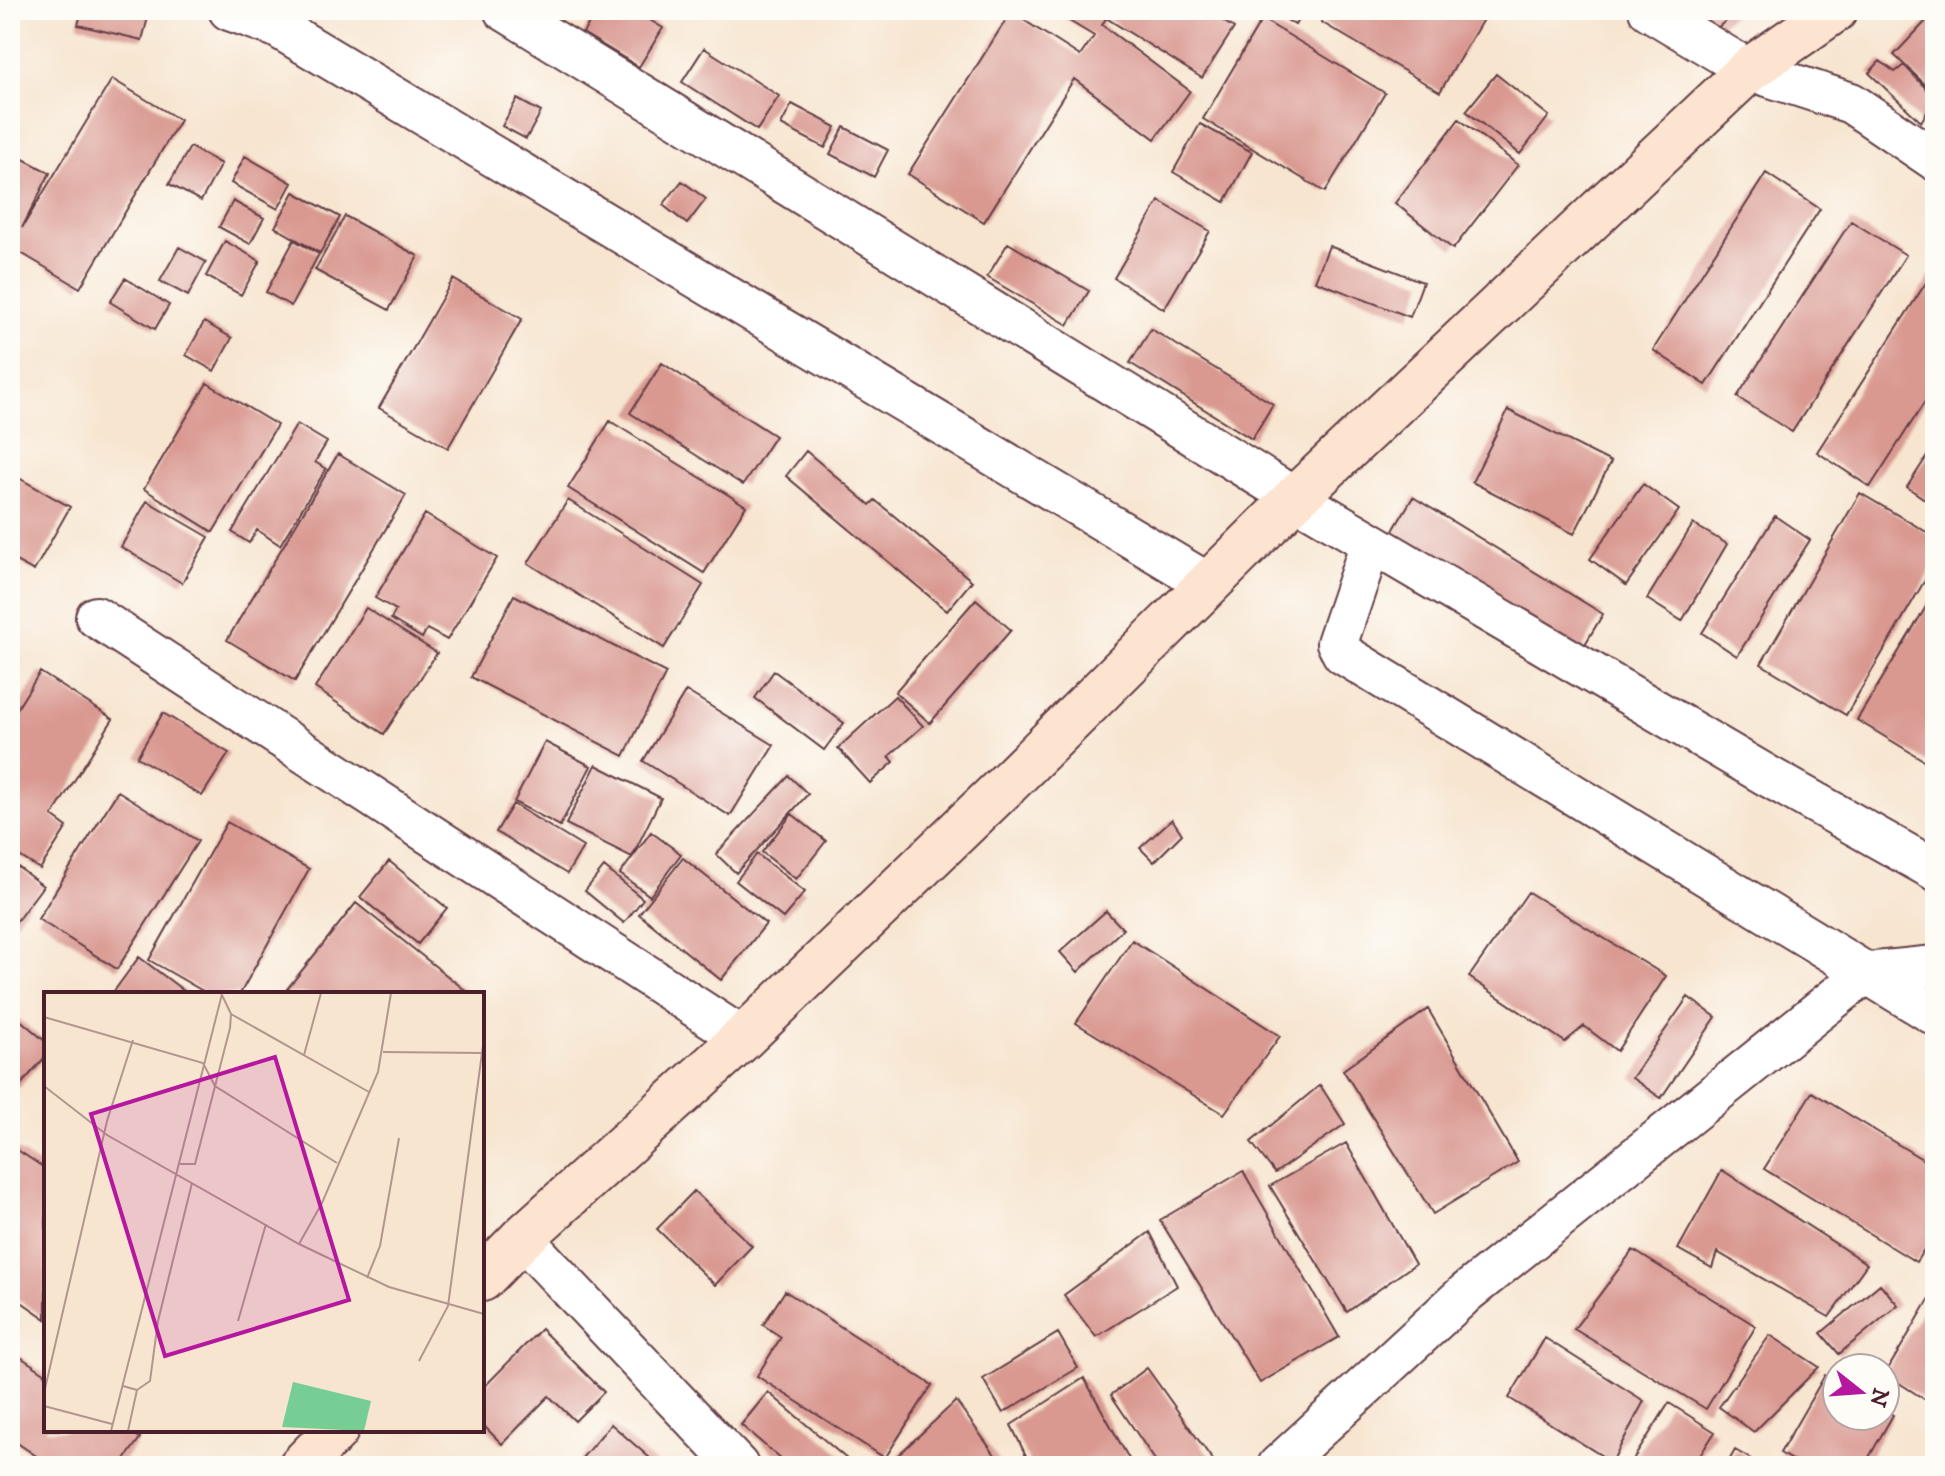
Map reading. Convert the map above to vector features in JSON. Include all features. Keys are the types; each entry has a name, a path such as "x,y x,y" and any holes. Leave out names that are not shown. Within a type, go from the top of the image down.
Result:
{"street":[{"path":"229,10 277,27 1209,584"},
{"path":"504,10 1295,498 1935,870"},
{"path":"1649,10 1749,70 1851,103 1935,160"},
{"path":"484,1277 522,1238 743,1038 1295,498 1749,70 1835,10"},
{"path":"1371,543 1337,643 1343,654 1935,1015"},
{"path":"96,617 743,1038"},
{"path":"1278,1466 1467,1292 1866,973 1935,966"},
{"path":"522,1238 738,1466"},
{"path":"301,1466 334,1432"}],"building":[{"path":"82,10 150,10 142,40 78,25"},
{"path":"597,10 633,10 663,28 639,67 583,33"},
{"path":"1051,10 1206,10 1234,28 1202,78 1106,18 1102,25 1190,91 1155,139 1074,79 984,222 908,174 1011,12 1080,56 1094,36"},
{"path":"1271,10 1304,10 1295,25"},
{"path":"1328,10 1474,10 1485,16 1440,92 1321,22"},
{"path":"1693,10 1739,10 1717,28"},
{"path":"1262,19 1385,93 1325,192 1203,119"},
{"path":"1927,20 1935,27 1935,94 1894,55"},
{"path":"704,48 779,96 757,130 682,82"},
{"path":"1880,61 1895,72 1904,65 1935,98 1921,122 1869,73"},
{"path":"1496,74 1549,116 1520,154 1466,111"},
{"path":"112,79 180,120 80,288 11,247 18,235 10,231 10,152 50,173 22,228"},
{"path":"517,99 541,112 526,139 502,126"},
{"path":"792,104 836,127 825,148 781,125"},
{"path":"1459,119 1518,165 1453,249 1395,203"},
{"path":"1200,124 1252,152 1225,202 1173,172"},
{"path":"844,127 888,150 874,177 830,154"},
{"path":"190,147 221,164 201,201 169,184"},
{"path":"245,156 292,183 278,209 231,183"},
{"path":"1766,173 1820,209 1706,385 1653,350"},
{"path":"682,181 706,199 687,224 663,205"},
{"path":"294,192 340,217 320,253 275,227"},
{"path":"233,201 264,218 250,244 219,227"},
{"path":"1159,201 1210,231 1164,309 1114,278"},
{"path":"345,216 418,256 389,310 315,270"},
{"path":"1851,221 1906,255 1792,432 1737,397"},
{"path":"294,240 319,254 291,306 266,292"},
{"path":"225,241 260,261 241,295 206,276"},
{"path":"1008,243 1089,291 1068,325 987,277"},
{"path":"1329,246 1423,282 1410,317 1315,281"},
{"path":"179,247 206,262 188,296 160,281"},
{"path":"1931,275 1935,278 1935,386 1870,487 1817,452"},
{"path":"125,278 169,305 155,329 110,302"},
{"path":"453,279 522,319 448,448 379,408"},
{"path":"204,322 232,338 214,371 186,355"},
{"path":"1151,329 1273,404 1252,439 1130,363"},
{"path":"662,363 775,436 743,485 630,413"},
{"path":"207,383 277,425 213,532 144,489"},
{"path":"1508,410 1611,462 1574,534 1472,482"},
{"path":"610,421 746,506 704,573 568,488"},
{"path":"297,424 327,442 315,462 326,469 280,545 257,530 249,543 232,532"},
{"path":"1935,444 1935,506 1907,487"},
{"path":"806,451 870,505 875,500 972,581 947,611 786,476"},
{"path":"338,454 406,495 295,681 227,640"},
{"path":"10,473 70,507 34,571 10,558"},
{"path":"1643,484 1679,510 1626,585 1590,559"},
{"path":"1860,493 1935,537 1935,563 1846,715 1761,664"},
{"path":"1413,497 1603,614 1578,656 1388,539"},
{"path":"568,500 703,585 664,648 528,563"},
{"path":"147,501 209,537 182,583 121,547"},
{"path":"425,514 497,558 447,640 427,629 422,638 391,619 396,610 375,598"},
{"path":"1775,516 1810,540 1737,656 1702,633"},
{"path":"1693,524 1727,544 1682,621 1647,599"},
{"path":"1935,592 1935,767 1857,720"},
{"path":"514,595 666,673 624,756 471,677"},
{"path":"976,599 1011,630 930,723 895,692"},
{"path":"366,608 437,653 384,734 315,688"},
{"path":"774,671 844,723 824,750 755,698"},
{"path":"40,672 113,719 52,816 67,827 40,869 10,850 10,720"},
{"path":"686,691 774,745 730,816 643,761"},
{"path":"895,696 923,726 889,756 894,762 870,783 838,748"},
{"path":"163,713 229,753 202,796 137,757"},
{"path":"545,742 591,766 560,826 514,802"},
{"path":"596,765 661,798 632,857 566,824"},
{"path":"789,776 808,794 736,873 716,854"},
{"path":"118,791 198,841 117,969 38,919"},
{"path":"513,804 583,847 567,874 496,832"},
{"path":"792,814 826,841 796,879 762,852"},
{"path":"1172,819 1182,834 1154,862 1140,848"},
{"path":"227,822 309,869 241,992 205,992 149,960"},
{"path":"651,832 681,854 650,896 620,874"},
{"path":"757,854 805,892 783,918 736,881"},
{"path":"683,858 766,924 721,980 639,914"},
{"path":"10,861 43,886 10,930"},
{"path":"389,861 447,908 418,944 360,897"},
{"path":"604,867 643,899 624,923 585,891"},
{"path":"1528,892 1666,976 1617,1051 1584,1026 1565,1042 1469,977"},
{"path":"356,903 467,992 285,992"},
{"path":"1106,911 1123,929 1078,972 1060,952"},
{"path":"1132,940 1280,1036 1224,1114 1076,1023"},
{"path":"139,957 185,992 113,992"},
{"path":"1688,997 1716,1017 1661,1098 1632,1078"},
{"path":"1428,1009 1518,1162 1433,1214 1343,1070"},
{"path":"10,1011 44,1040 44,1058 10,1097"},
{"path":"1320,1085 1345,1124 1275,1173 1251,1142"},
{"path":"1812,1092 1935,1167 1935,1232 1916,1262 1764,1169"},
{"path":"1346,1143 1415,1264 1347,1312 1270,1186"},
{"path":"10,1145 44,1168 44,1318 10,1294"},
{"path":"1722,1170 1867,1264 1829,1317 1717,1252 1712,1268 1678,1249"},
{"path":"1243,1171 1339,1337 1260,1383 1160,1220"},
{"path":"694,1191 752,1246 715,1285 657,1229"},
{"path":"1150,1232 1177,1286 1096,1337 1064,1295"},
{"path":"1633,1250 1756,1326 1706,1409 1574,1329"},
{"path":"1880,1284 1898,1305 1841,1352 1837,1352 1821,1333"},
{"path":"785,1291 932,1385 885,1458 757,1376 781,1337 763,1325"},
{"path":"1930,1298 1935,1301 1935,1406 1901,1384 1901,1352 1898,1352"},
{"path":"541,1329 604,1392 575,1421 549,1396 502,1444 484,1426 484,1387"},
{"path":"1058,1333 1078,1368 1003,1413 983,1379"},
{"path":"1770,1335 1819,1367 1754,1432 1719,1407"},
{"path":"1545,1338 1644,1401 1612,1462 1509,1398"},
{"path":"10,1350 44,1373 44,1432 132,1432 140,1438 120,1466 51,1466 10,1438"},
{"path":"1147,1368 1217,1466 1159,1466 1111,1395"},
{"path":"1084,1378 1133,1466 1031,1466 1011,1425"},
{"path":"1821,1382 1821,1432 1883,1432 1864,1466 1802,1466 1780,1453"},
{"path":"768,1392 855,1466 789,1466 741,1425"},
{"path":"956,1401 1003,1466 904,1466 895,1458"},
{"path":"1669,1403 1715,1432 1693,1466 1629,1466"},
{"path":"611,1424 659,1466 575,1466"},
{"path":"1735,1450 1763,1466 1726,1466"}]}
